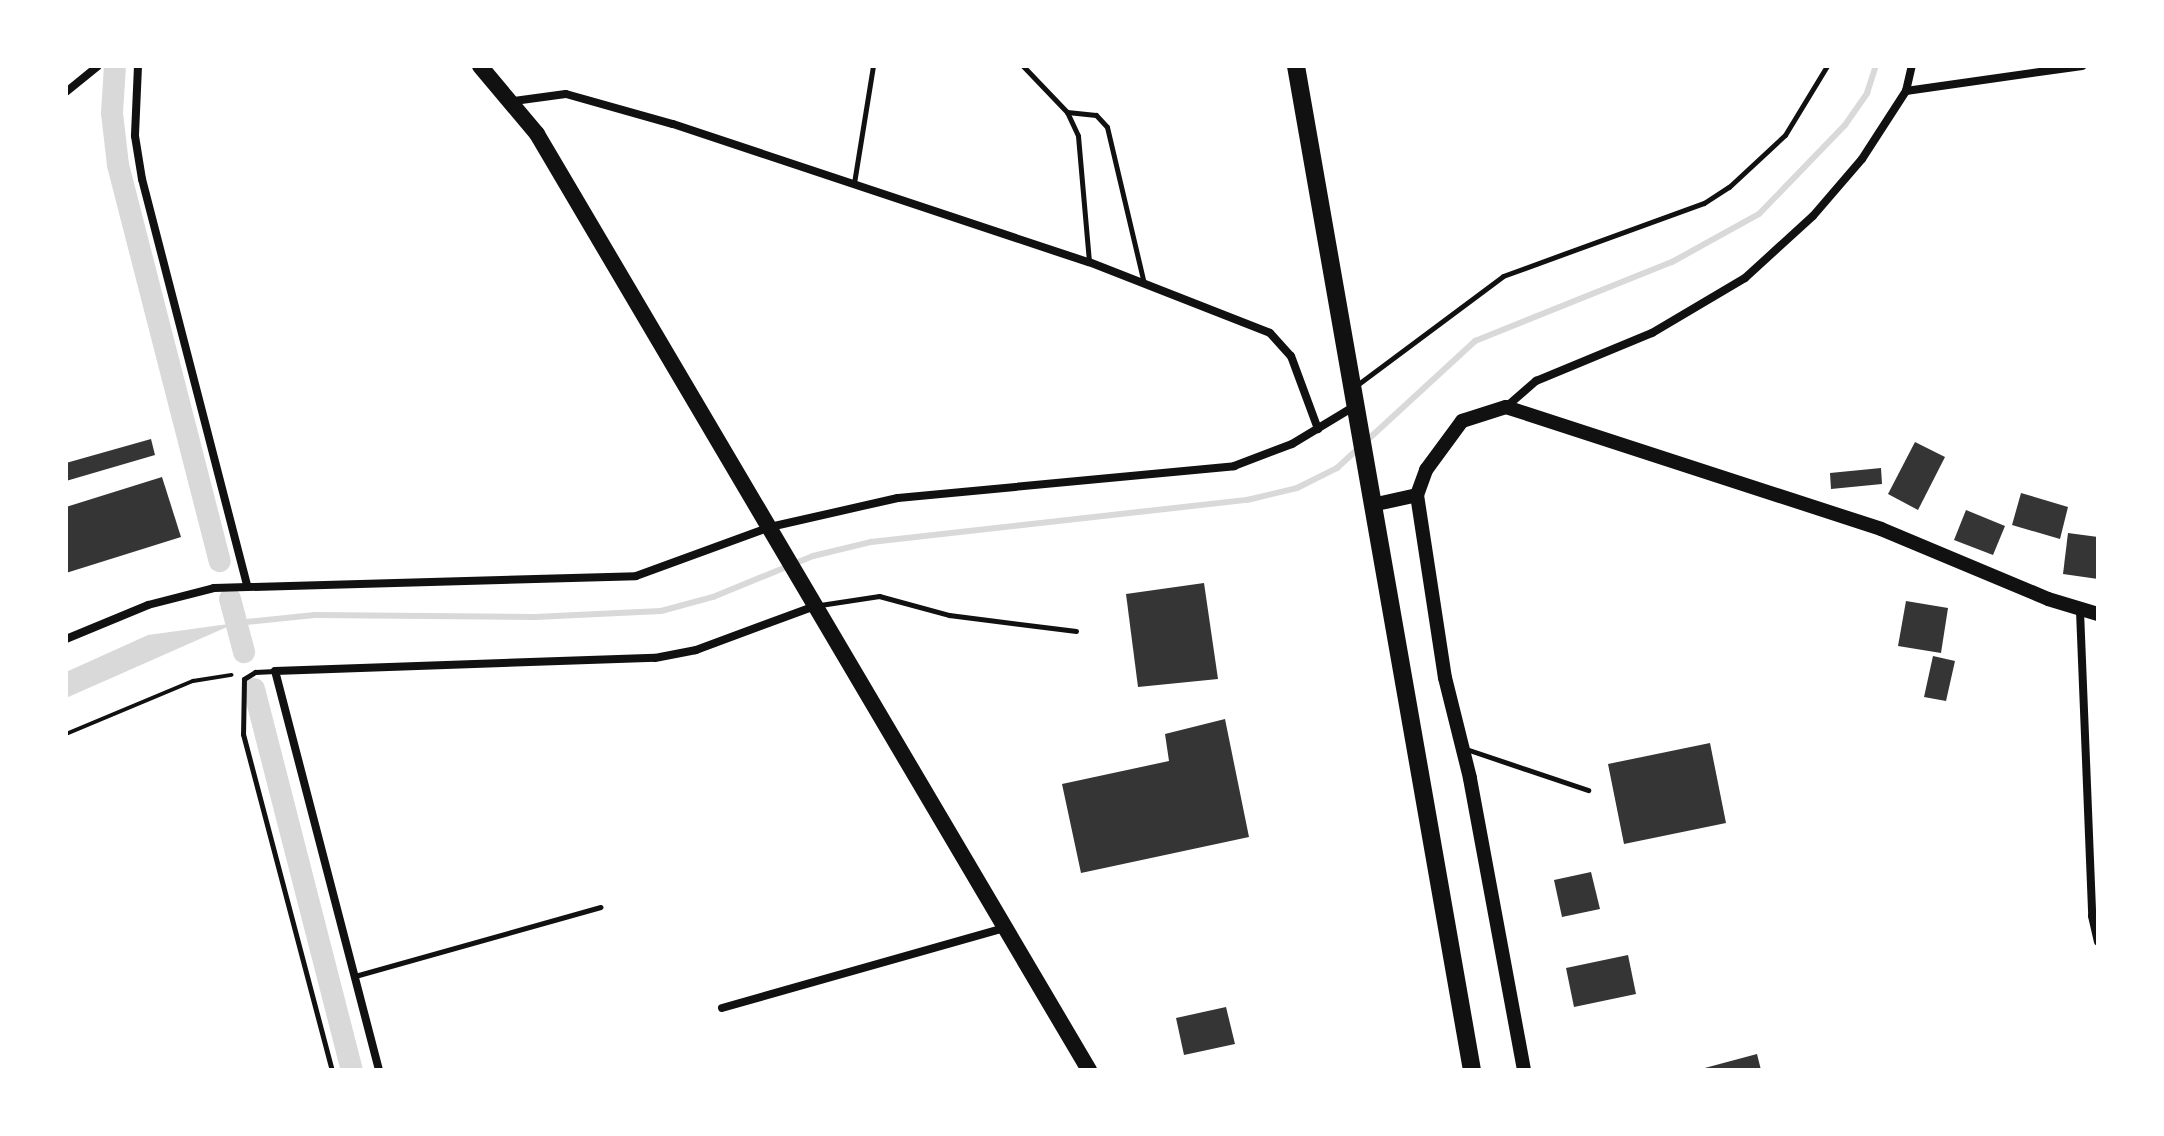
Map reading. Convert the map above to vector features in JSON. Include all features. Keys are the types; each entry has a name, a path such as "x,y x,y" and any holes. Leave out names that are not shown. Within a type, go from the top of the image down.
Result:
{"main road":[{"path":"480,66 514,101 774,534 1089,1070"},
{"path":"1296,66 1472,1070"}],"street":[{"path":"66,92 98,66"},
{"path":"138,66 135,136 142,179 247,586"},
{"path":"1524,1070 1462,748 1445,678 1417,495 1426,470 1462,421 1506,407 1536,381 1652,333 1745,278 1813,216 1862,159 1906,91 1912,66"},
{"path":"1906,91 2082,66"},
{"path":"514,101 566,94 1089,262 1279,339 1291,356 1318,429"},
{"path":"66,639 169,599 247,586 608,580 661,571 898,498 1216,469 1259,457 1318,429 1354,404"},
{"path":"1506,407 1881,529 2080,611 2098,614"},
{"path":"1372,505 1417,495"},
{"path":"379,1070 275,671 655,658 696,650 815,606"},
{"path":"2080,611 2092,916 2098,941"},
{"path":"722,1008 1004,928"}],"lane":[{"path":"854,184 873,66"},
{"path":"1023,66 1067,112 1085,167 1089,262"},
{"path":"1354,404 1503,276 1704,203 1729,187 1785,135 1827,66"},
{"path":"1067,112 1096,115 1107,127 1144,285"},
{"path":"815,606 879,596 949,615 1076,631"},
{"path":"275,671 247,675 240,702 243,734 332,1070"},
{"path":"1462,748 1588,790"},
{"path":"354,976 600,907"}],"path":[{"path":"66,734 209,676 247,675"}],"shaded area":[{"path":"236,623 66,698 66,672 148,635"}],"building":[{"path":"151,439 155,455 66,481 66,463"},
{"path":"1915,442 1945,457 1918,510 1888,494"},
{"path":"1881,468 1882,484 1831,489 1830,473"},
{"path":"162,477 181,537 66,573 66,507"},
{"path":"2021,493 2068,507 2060,539 2012,525"},
{"path":"1966,510 2005,526 1993,555 1954,540"},
{"path":"2068,533 2098,537 2098,579 2063,574"},
{"path":"1204,583 1218,679 1138,687 1126,594"},
{"path":"1906,601 1948,608 1941,653 1898,646"},
{"path":"1933,656 1955,661 1946,701 1924,697"},
{"path":"1225,719 1249,837 1081,873 1062,784 1169,761 1165,734"},
{"path":"1710,743 1726,823 1624,844 1608,764"},
{"path":"1591,872 1600,909 1562,917 1554,880"},
{"path":"1628,955 1636,994 1574,1007 1566,968"},
{"path":"1226,1007 1235,1044 1184,1055 1176,1018"},
{"path":"1757,1054 1761,1070 1701,1070 1701,1069"}],"waterway":[{"path":"115,66 112,113 118,165 220,561"},
{"path":"236,623 315,615 535,617 661,611 713,597 813,556 871,542 1247,500 1297,488 1337,468 1475,341 1672,262 1759,214 1845,125 1867,93 1876,66"},
{"path":"230,599 244,652"},
{"path":"254,689 352,1070"}]}
